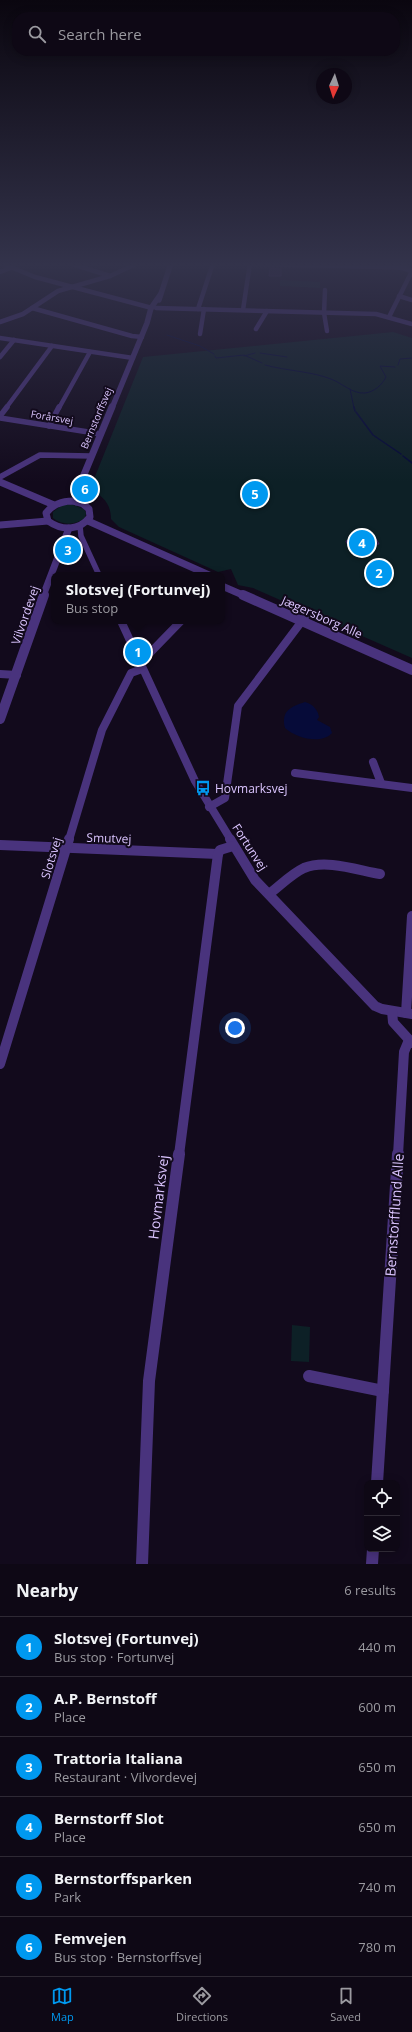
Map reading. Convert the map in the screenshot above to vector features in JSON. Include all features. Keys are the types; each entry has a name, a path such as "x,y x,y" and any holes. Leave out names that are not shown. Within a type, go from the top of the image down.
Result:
{"street":[{"path":"132,336 142,337"},
{"name":"Bernstorffsvej","path":"72,501 142,337"},
{"path":"0,338 133,358"},
{"path":"0,357 14,340"},
{"path":"0,417 52,346"},
{"path":"49,426 90,352"},
{"name":"Forårsvej","path":"0,417 101,434"},
{"path":"0,424 7,419"},
{"path":"0,477 32,458 40,455 91,456"},
{"path":"0,482 49,513 54,525 76,526 201,572"},
{"path":"0,487 49,513"},
{"path":"0,525 24,522 49,513 72,501 83,504 89,509 90,514 76,526"},
{"path":"76,526 99,572"},
{"path":"76,526 191,572"},
{"name":"Vilvordevej","path":"52,572 62,541 76,526"},
{"name":"Vilvordevej","path":"0,719 17,675 51,574"},
{"name":"Jægersborg Alle","path":"225,582 412,670"},
{"name":"Jægersborg Alle","path":"225,587 412,665"},
{"path":"209,806 222,802 225,798 238,706 303,619"},
{"name":"Fortunvej","path":"122,624 195,781 255,880 375,1006 409,1014"},
{"name":"Slotsvej","path":"0,1064 102,730 131,673 179,624"},
{"path":"0,674 17,675"},
{"path":"373,762 381,783"},
{"path":"295,773 412,788"},
{"name":"Smutvej","path":"0,845 218,854"},
{"path":"218,854 220,850 233,846"},
{"name":"Hovmarksvej","path":"142,1564 149,1381 218,854"},
{"path":"269,894 303,869 311,866 322,865 380,874"},
{"path":"409,1014 412,916"},
{"path":"392,1011 393,1022 411,1041"},
{"name":"Bernstorfflund Alle","path":"377,1480 404,1052 411,1041"},
{"path":"310,1376 383,1391"},
{"path":"372,1564 373,1552"}],"shaded area":[{"path":"353,336 406,336 412,338 412,658 253,588 238,585 231,569 218,572 119,527 111,519 108,505 99,495 90,489 143,357"},
{"path":"71,504 84,509 86,513 85,518 69,524 57,521 53,518 53,512 62,505"},
{"path":"305,702 313,706 318,712 319,717 317,720 330,727 332,733 327,737 322,739 308,739 295,735 285,728 284,717 288,710"},
{"path":"292,1325 310,1327 309,1362 291,1361"}],"building":[{"path":"375,537 379,544 349,548 346,541 359,538"}],"waterway":[{"path":"170,336 200,346 214,354"},
{"path":"245,356 255,353"},
{"path":"260,353 287,357"},
{"path":"215,356 216,358 245,356"},
{"path":"245,356 262,363"},
{"path":"398,365 400,359 412,358"},
{"path":"265,365 323,376 350,389"},
{"path":"350,389 360,393 372,391 377,388 386,377 380,366 395,367"},
{"path":"350,389 354,408"},
{"path":"354,407 355,411"},
{"path":"356,412 373,435 401,454"},
{"path":"403,456 412,463"}],"place":[{"name":"Femvejen","path":"85,489"},
{"name":"Bernstorffsparken","path":"255,494"},
{"name":"Bernstorff Slot","path":"362,543"},
{"name":"Trattoria Italiana","path":"68,550"},
{"name":"A.P. Bernstoff","path":"379,573"},
{"name":"Slotsvej (Fortunvej)","path":"138,652"},
{"name":"Hovmarksvej","path":"203,788"}]}
